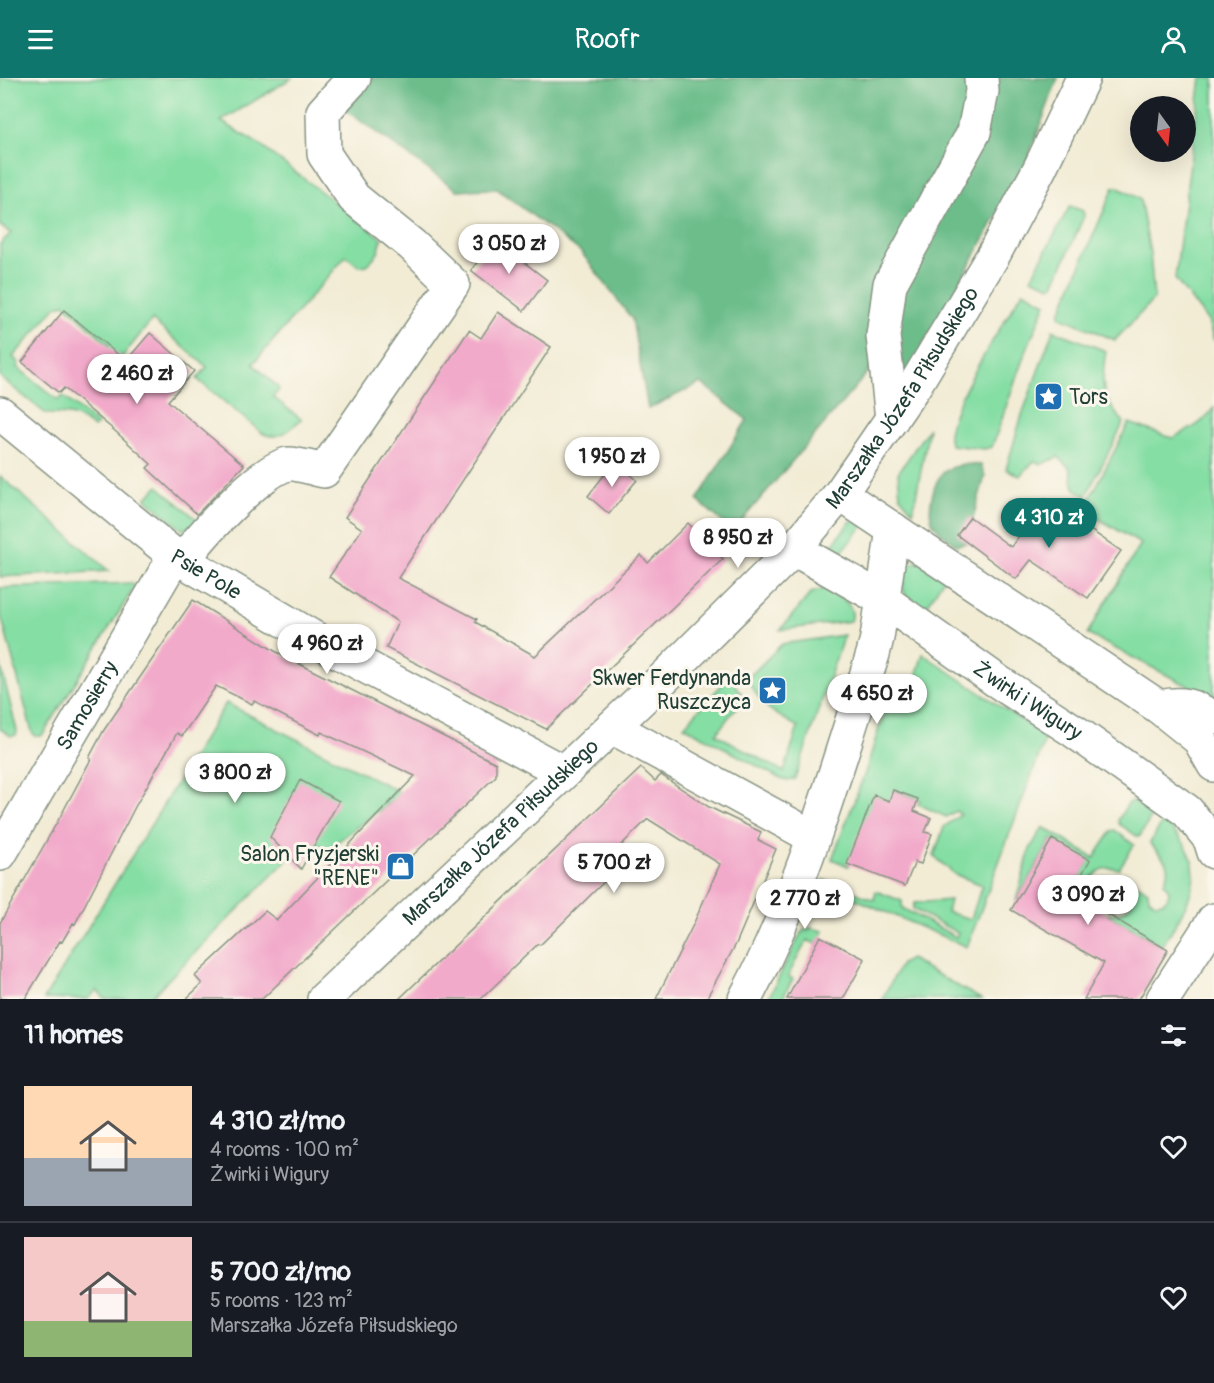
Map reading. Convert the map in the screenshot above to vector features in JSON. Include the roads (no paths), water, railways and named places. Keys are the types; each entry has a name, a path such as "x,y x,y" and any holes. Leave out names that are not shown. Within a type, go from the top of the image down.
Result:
{"street":[{"name":"Samosierry","path":"0,854 179,558 256,481 288,464 324,471 453,284 412,245 354,198 324,153 323,112 354,78"},
{"path":"892,419 883,336 890,284 974,132 982,91 981,78"},
{"name":"Marszałka Józefa Piłsudskiego","path":"324,999 669,674 794,549 840,494 946,336 994,254 1040,168 1083,78"},
{"name":"Psie Pole","path":"0,413 179,558 331,648 563,772"},
{"path":"840,494 1159,706 1198,739 1214,765"},
{"path":"745,999 764,964 791,897 873,654 893,529"},
{"name":"Żwirki i Wigury","path":"794,549 882,599 1187,812 1210,839 1214,852"},
{"path":"1159,706 1179,703 1199,709 1214,718"},
{"path":"612,727 813,837"},
{"path":"1169,996 1214,920"}],"place":[{"name":"Tors","path":"1048,397"},
{"name":"Skwer Ferdynanda Ruszczyca","path":"772,690"},
{"name":"Salon Fryzjerski \"RENE\"","path":"400,866"}]}
